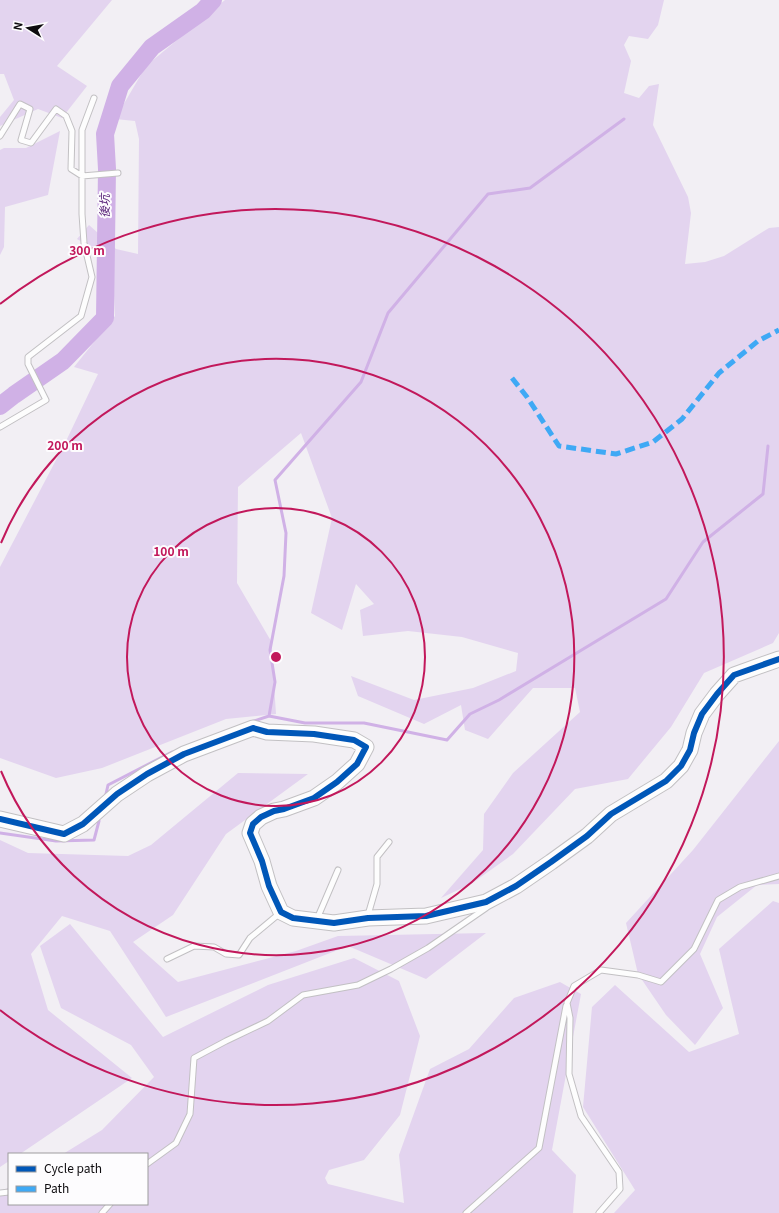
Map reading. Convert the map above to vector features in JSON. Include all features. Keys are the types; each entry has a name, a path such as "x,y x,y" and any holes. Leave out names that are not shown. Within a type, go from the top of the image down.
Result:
{"street":[{"path":"0,819 64,834 83,824 117,794 147,774 184,754 253,728 267,732 314,734 354,740 366,747 358,764 337,782 314,798 274,811 261,817 253,824 250,833 262,861 269,886 281,912 293,918 334,924 368,918 426,916 486,902 516,886 586,836 611,814 666,781 681,766 690,750 694,733 702,714 734,675 779,659"}],"lane":[{"path":"0,427 46,400 28,364 28,357 81,316 92,277 84,243 82,214 82,130 94,98"},
{"path":"0,136 20,104 30,108 21,140 31,142 56,109 66,116 72,130 71,169 82,176 118,173"},
{"path":"368,918 377,884 377,857 389,842"},
{"path":"315,922 338,870"},
{"path":"466,1213 539,1148 567,1003 574,986 601,970 638,975 662,982 694,949 718,900 740,887 779,876"},
{"path":"148,1163 176,1143 190,1114 194,1058 268,1021 303,995 358,985 391,969 428,948 516,886"},
{"path":"166,959 194,946 214,948 226,954 239,955 250,938 281,912"},
{"path":"567,1003 570,1018 569,1074 581,1116 619,1172 620,1189 599,1213"},
{"path":"102,1213 109,1205"}],"shaded area":[{"path":"0,0 112,0 57,66 87,86 62,118 38,109 0,126 0,117 14,100 4,74 0,74"},
{"path":"225,0 664,0 658,25 648,39 629,36 624,45 631,61 624,93 639,98 649,86 659,84 653,125 688,197 691,213 685,264 705,262 724,256 769,228 779,227 779,633 773,643 704,673 671,727 628,779 575,789 513,854 471,884 441,898 483,850 484,814 513,773 580,712 575,688 533,688 488,739 465,730 461,705 424,724 358,696 351,676 414,700 473,688 516,671 518,653 462,637 408,631 363,636 360,610 374,604 356,584 342,630 311,613 332,518 301,433 238,487 237,583 271,641 276,714 226,719 102,768 56,778 0,758 0,567 67,439 98,374 74,367 115,316 113,277 99,252 77,239 89,225 116,249 138,254 139,139 135,121 115,119 146,66"},
{"path":"60,131 48,195 5,207 4,247 0,255 0,150 4,148 26,148"},
{"path":"779,741 779,884 757,885 717,917 700,954 723,1008 695,1045 666,1015 638,974 626,923 693,850"},
{"path":"238,773 308,774 226,834 173,915 133,942 178,982 296,951 338,936 486,933 426,979 348,946 166,1017 110,931 62,916 31,954 48,1010 132,1078 21,1153 8,1153 8,1162 0,1167 0,840 28,853 128,856 151,845"},
{"path":"773,901 779,903 779,1213 614,1213 635,1190 583,1107 592,1007 615,985 689,1052 739,1034 719,949"},
{"path":"70,924 163,1037 268,985 354,958 399,981 420,1036 400,1115 364,1160 329,1170 325,1178 328,1184 404,1203 399,1155 430,1069 469,1049 514,998 560,982 581,994 552,1150 576,1175 573,1213 0,1213 0,1193 8,1188 8,1205 148,1205 148,1153 65,1153 102,1130 154,1077 131,1045 61,1008 40,946"}],"waterway":[{"name":"後坑","path":"0,406 63,361 105,318 107,169 105,134 120,86 152,47 203,11 213,0"},
{"path":"251,722 269,716 275,682 270,650 284,576 286,533 275,480 361,382 388,313 488,194 530,188 624,119"},
{"path":"269,716 305,723 364,723 447,740 470,714 499,700 666,599 703,542 763,494 768,446"},
{"path":"106,794 108,785 172,752"},
{"path":"0,833 56,841 94,840 99,821"}],"marked path":[{"path":"512,378 527,397 559,446 616,454 653,442 682,419 719,373 758,341 779,330"}],"cycle path":[{"path":"0,819 64,834 83,824 117,794 147,774 184,754 253,728 267,732 314,734 354,740 366,747 357,764 337,782 314,798 274,811 261,817 253,824 250,833 262,861 269,886 281,912 293,918 334,923 368,918 426,916 486,902 516,886 587,836 611,814 666,781 681,766 690,750 694,733 702,714 734,675 779,659"}]}
